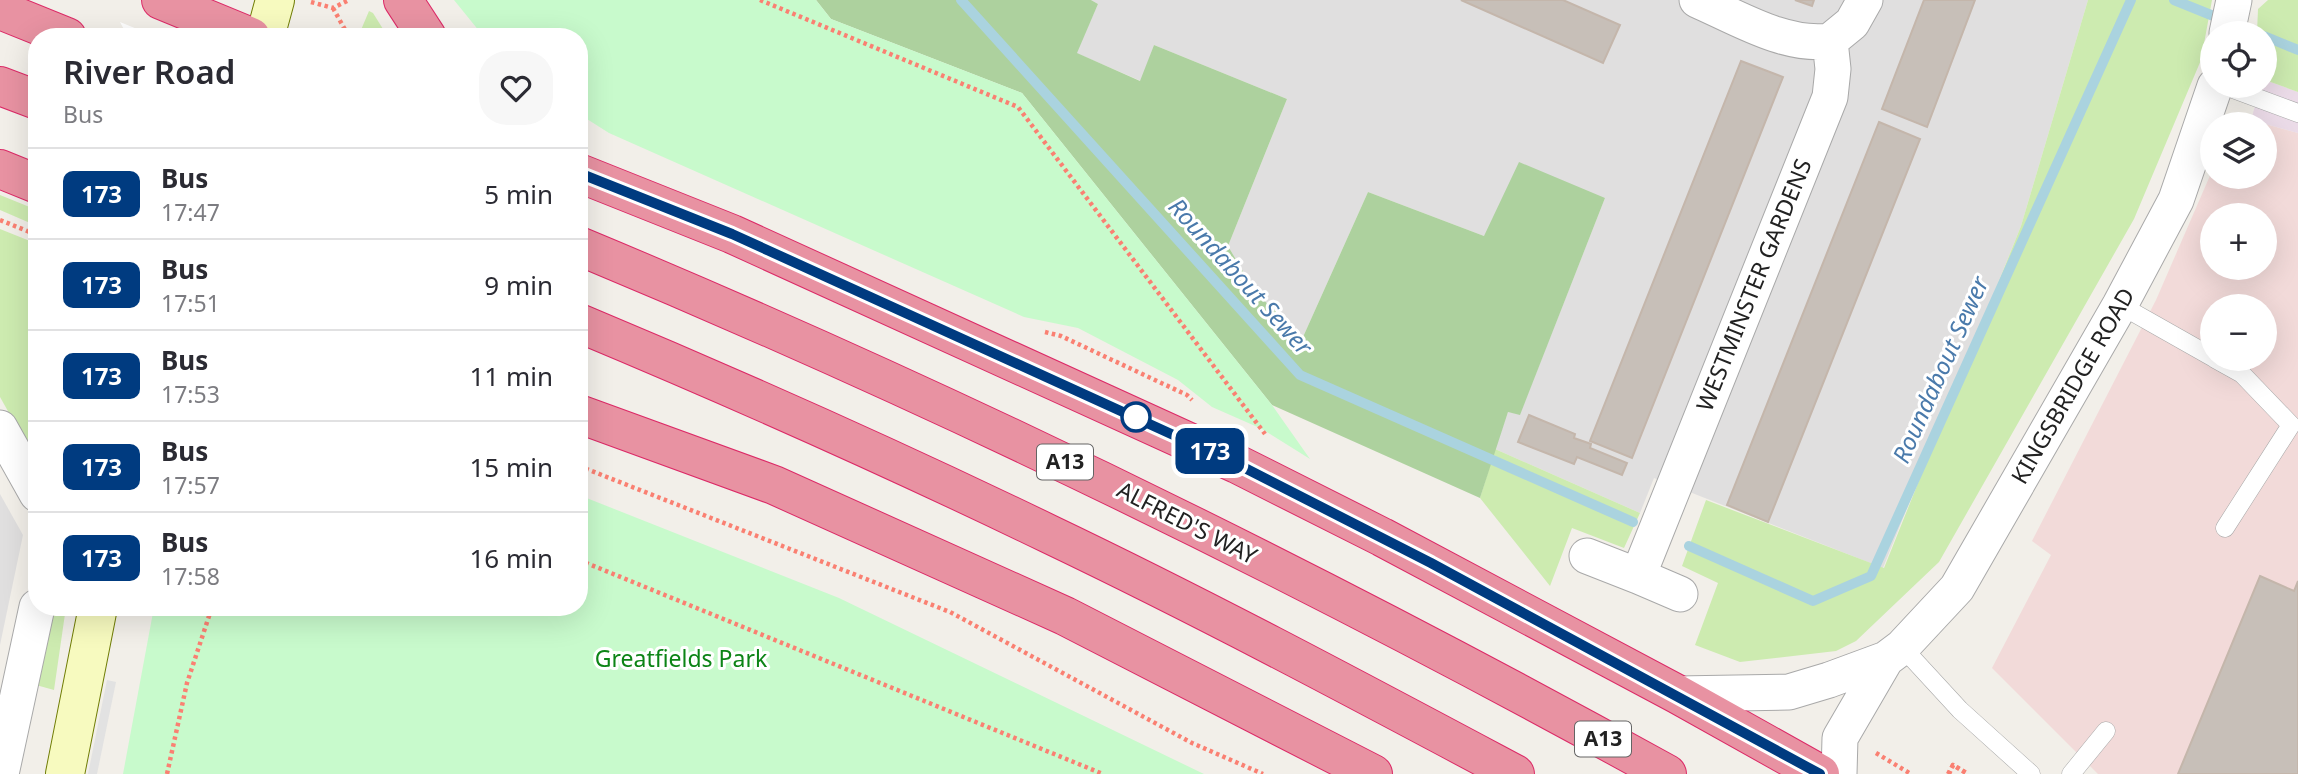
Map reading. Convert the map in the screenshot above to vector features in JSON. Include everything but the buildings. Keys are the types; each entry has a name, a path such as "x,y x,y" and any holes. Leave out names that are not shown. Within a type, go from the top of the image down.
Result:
{"highway":[{"path":"402,0 420,28"},
{"path":"0,10 45,28"},
{"path":"181,12 226,28"},
{"path":"0,86 28,97"},
{"path":"0,169 28,180"},
{"path":"588,177 732,234 1237,464 1382,537 1677,694 1820,774"},
{"name":"ALFRED'S WAY","path":"588,250 724,306 1081,470 1539,704 1667,774"},
{"path":"588,327 874,451 1050,534 1237,628 1515,774"},
{"path":"588,417 775,485 1065,617 1373,774"}],"street":[{"path":"267,28 275,0"},
{"path":"1697,0 1786,37 1811,44 1830,41 1852,23 1865,0"},
{"path":"2230,21 2234,0"},
{"name":"WESTMINSTER GARDENS","path":"1638,576 1830,97 1833,69 1830,41"},
{"name":"KINGSBRIDGE ROAD","path":"1839,774 1840,738 1894,653 1957,588 2120,305 2176,200 2211,98"},
{"path":"0,428 28,478"},
{"path":"1587,556 1680,594"},
{"path":"1,774 35,616"},
{"path":"65,774 96,616"},
{"name":"KINGSBRIDGE ROAD","path":"1677,694 1788,692 1829,680 1894,653"}],"lane":[{"path":"2257,98 2298,113"},
{"path":"2120,305 2200,351"},
{"path":"2225,528 2291,425 2237,371"},
{"path":"1894,653 2031,774"},
{"path":"2071,774 2106,731"}],"path":[{"path":"301,0 333,8 349,0"},
{"path":"760,0 1018,107 1270,440"},
{"path":"333,8 344,28"},
{"path":"0,220 28,231"},
{"path":"1061,336 1187,395"},
{"path":"588,470 950,612 1192,743 1264,774"},
{"path":"588,564 1103,774"},
{"path":"167,774 187,683 209,616"},
{"path":"1873,750 1911,774"},
{"path":"1949,774 1953,765 1968,774"}],"shaded area":[{"path":"1091,0 2088,0 2021,226 1883,568 1654,478 1640,513 1495,449 1508,412 1520,414 1605,198 1484,236 1368,192 1303,337 1255,292 1228,246 1287,99 1154,45 1141,81 1076,53 1098,4"},
{"path":"2277,84 2298,92 2298,133 2277,127 2277,112 2253,112 2257,98 2277,98"},
{"path":"2277,127 2298,133 2298,774 2098,774 1992,668 2051,555 2032,541 2156,300 2204,189 2277,189"},
{"path":"0,494 23,535 0,645"},
{"path":"107,680 116,682 97,774 88,774"}],"green space":[{"path":"454,0 816,0 831,19 1022,93 1272,405 1310,459 1262,429 1212,407 1178,380 1078,328 1024,317 609,133 588,120 588,28 477,28"},
{"path":"816,0 1091,0 1098,4 1077,53 1140,81 1154,45 1287,99 1228,246 1255,292 1303,337 1368,192 1484,236 1519,162 1605,198 1520,415 1508,412 1480,498 1272,405 1022,93 831,19"},
{"path":"2088,0 2212,0 2208,21 2200,21 2200,62 2134,219 1939,562 1856,641 1836,651 1740,662 1695,645 1718,583 1682,566 1706,500 1884,568 2021,226"},
{"path":"2268,0 2298,0 2298,92 2277,84 2277,21 2258,21 2258,9"},
{"path":"369,11 382,28 362,28"},
{"path":"0,195 28,206 28,222 0,210"},
{"path":"0,229 28,240 28,447 0,397"},
{"path":"1495,449 1640,513 1624,548 1572,528 1550,586 1480,498"},
{"name":"Greatfields Park","path":"588,499 839,598 1204,774 123,774 152,616 588,616"},
{"path":"52,616 65,616 54,690 36,685"}],"pier":[{"path":"120,22 135,28 123,28"}],"waterway":[{"name":"Roundabout Sewer","path":"961,0 1300,375 1633,522"},
{"name":"Roundabout Sewer","path":"1689,546 1813,601 1871,576 2131,0"},
{"name":"Roundabout Sewer","path":"2174,0 2216,17"},
{"name":"Roundabout Sewer","path":"2277,41 2298,50"}],"bus line":[{"name":"173","path":"588,177 732,234 1237,464 1431,563 1677,694 1820,774"}]}
